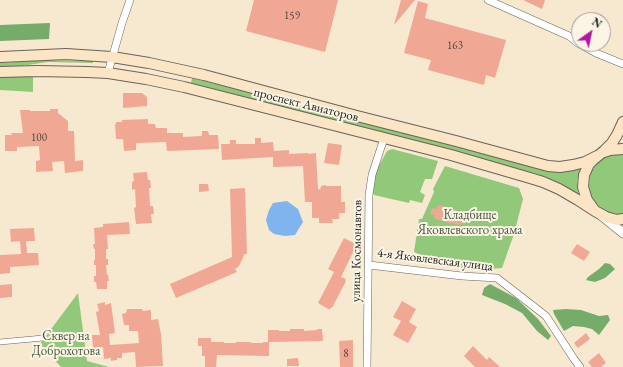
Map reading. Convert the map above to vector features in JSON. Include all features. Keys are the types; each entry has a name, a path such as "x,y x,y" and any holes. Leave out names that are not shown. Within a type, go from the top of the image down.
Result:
{"main road":[{"name":"проспект Авиаторов","path":"0,57 66,54 112,57 149,63 204,75 548,166 560,167 579,164 598,155"},
{"name":"проспект Авиаторов","path":"0,72 60,71 108,73 184,87 451,155 543,182 567,193 611,219 623,219"},
{"path":"597,212 591,206 584,193 583,181 586,169 589,164 614,140 623,122"},
{"path":"598,155 610,150 623,149"}],"street":[{"path":"108,73 130,0"},
{"path":"488,0 571,38"},
{"path":"594,52 623,64"},
{"name":"улица Космонавтов","path":"367,367 370,188 372,175 384,138"},
{"path":"597,212 623,233"},
{"name":"4-я Яковлевская улица","path":"369,265 462,276 497,278 546,316 580,367"},
{"path":"0,342 43,338"}],"green space":[{"path":"50,23 49,39 0,41 0,25"},
{"path":"47,60 93,61 93,63 48,62 0,67 0,63"},
{"path":"33,76 33,92 0,90 0,77"},
{"path":"192,78 547,171 560,172 580,169 577,181 578,194 561,184 537,174 191,83"},
{"path":"392,149 438,161 432,179 425,179 420,192 425,195 422,203 410,200 409,203 374,195 372,191 375,173 387,151"},
{"path":"623,154 623,214 607,212 598,206 591,197 589,186 591,172 597,163 607,156"},
{"name":"Кладбище Яковлевского храма","path":"445,166 519,188 523,199 514,234 502,268 487,269 448,267 414,252 419,219 422,219 434,192 433,189"},
{"path":"605,263 610,264 615,269 605,278 595,282 586,280 588,277"},
{"path":"490,284 516,298 538,319 551,336 548,340 537,331 522,313 505,304 482,295 484,288"},
{"name":"Сквер на Доброхотова","path":"78,293 87,361 109,367 61,367 40,344"},
{"path":"553,310 581,310 599,316 608,315 610,320 599,335 592,329 584,327 573,326 564,331"}],"water":[{"path":"287,201 298,209 303,222 295,235 285,236 274,234 269,230 266,220 269,210 273,203"}],"building":[{"path":"254,0 338,0 325,52 246,31"},
{"path":"401,0 415,0 394,25"},
{"path":"523,0 545,0 542,9"},
{"path":"418,1 428,4 425,18 506,40 495,78 486,75 484,85 428,70 431,60 404,53"},
{"path":"123,93 142,93 147,97 147,106 123,108"},
{"path":"50,109 58,109 58,113 68,121 68,131 74,131 75,161 83,160 83,171 65,173 64,161 52,162 53,171 36,172 36,161 40,160 39,146 17,147 17,151 5,151 5,135 12,135 11,133 23,133 20,110 50,111"},
{"path":"148,119 148,124 155,124 156,128 167,128 167,133 183,133 183,137 202,136 202,131 208,131 209,135 218,135 219,149 167,151 166,142 136,143 136,150 124,151 123,139 116,139 116,122 122,122 122,120"},
{"path":"255,138 261,138 261,143 273,142 274,151 289,150 289,154 316,153 318,189 320,190 321,186 326,185 341,186 341,202 345,202 345,213 339,213 339,219 332,219 333,223 319,223 319,218 312,218 312,202 305,202 303,166 273,167 273,157 222,160 221,144 230,144 230,140 236,140 236,144 255,144"},
{"path":"328,143 342,145 339,165 324,163"},
{"path":"147,172 151,188 149,188 150,206 153,206 154,214 151,214 152,223 136,224 134,208 136,207 135,189 132,190 132,182 134,181 133,173"},
{"path":"199,184 208,184 209,191 199,192"},
{"path":"245,188 247,254 244,254 239,266 235,269 237,272 176,298 170,284 232,257 230,189"},
{"path":"439,205 456,210 455,213 464,215 464,223 458,225 451,224 434,218 435,215 430,214 432,208 437,209"},
{"path":"129,222 130,234 107,235 108,249 106,249 106,259 108,259 108,265 106,265 109,281 107,281 107,289 97,289 96,282 94,282 94,276 96,276 96,265 94,265 94,228 103,227 103,224"},
{"path":"34,228 35,241 26,241 27,253 38,253 39,265 10,267 10,273 0,274 0,255 21,254 20,241 11,242 10,229"},
{"path":"344,238 356,244 356,246 341,277 346,279 346,281 330,310 318,303 334,272 328,269"},
{"path":"577,244 590,252 584,261 571,253"},
{"path":"12,284 12,297 0,298 0,285"},
{"path":"402,301 416,309 409,322 417,327 408,343 393,335 401,321 393,317"},
{"path":"105,302 105,305 111,303 115,333 109,334 110,345 139,343 138,331 129,331 129,325 124,325 122,314 126,313 127,309 142,309 143,311 151,310 151,320 158,319 161,334 163,366 136,367 135,352 122,353 122,358 117,358 117,360 111,361 111,358 104,359 103,347 93,348 92,335 100,335 96,312 99,311 97,304"},
{"path":"290,329 304,329 304,331 322,329 323,341 269,342 269,356 217,355 216,367 205,367 205,356 202,356 202,346 198,346 198,338 211,338 211,342 224,343 263,343 268,342 268,330 290,331"},
{"path":"586,333 590,339 578,348 574,343"},
{"path":"353,340 353,367 340,367 339,341"},
{"path":"473,346 487,360 489,357 500,367 475,367 464,356"},
{"path":"599,353 606,363 601,367 592,367 588,362"},
{"path":"298,358 299,366 287,366 287,359"}]}
